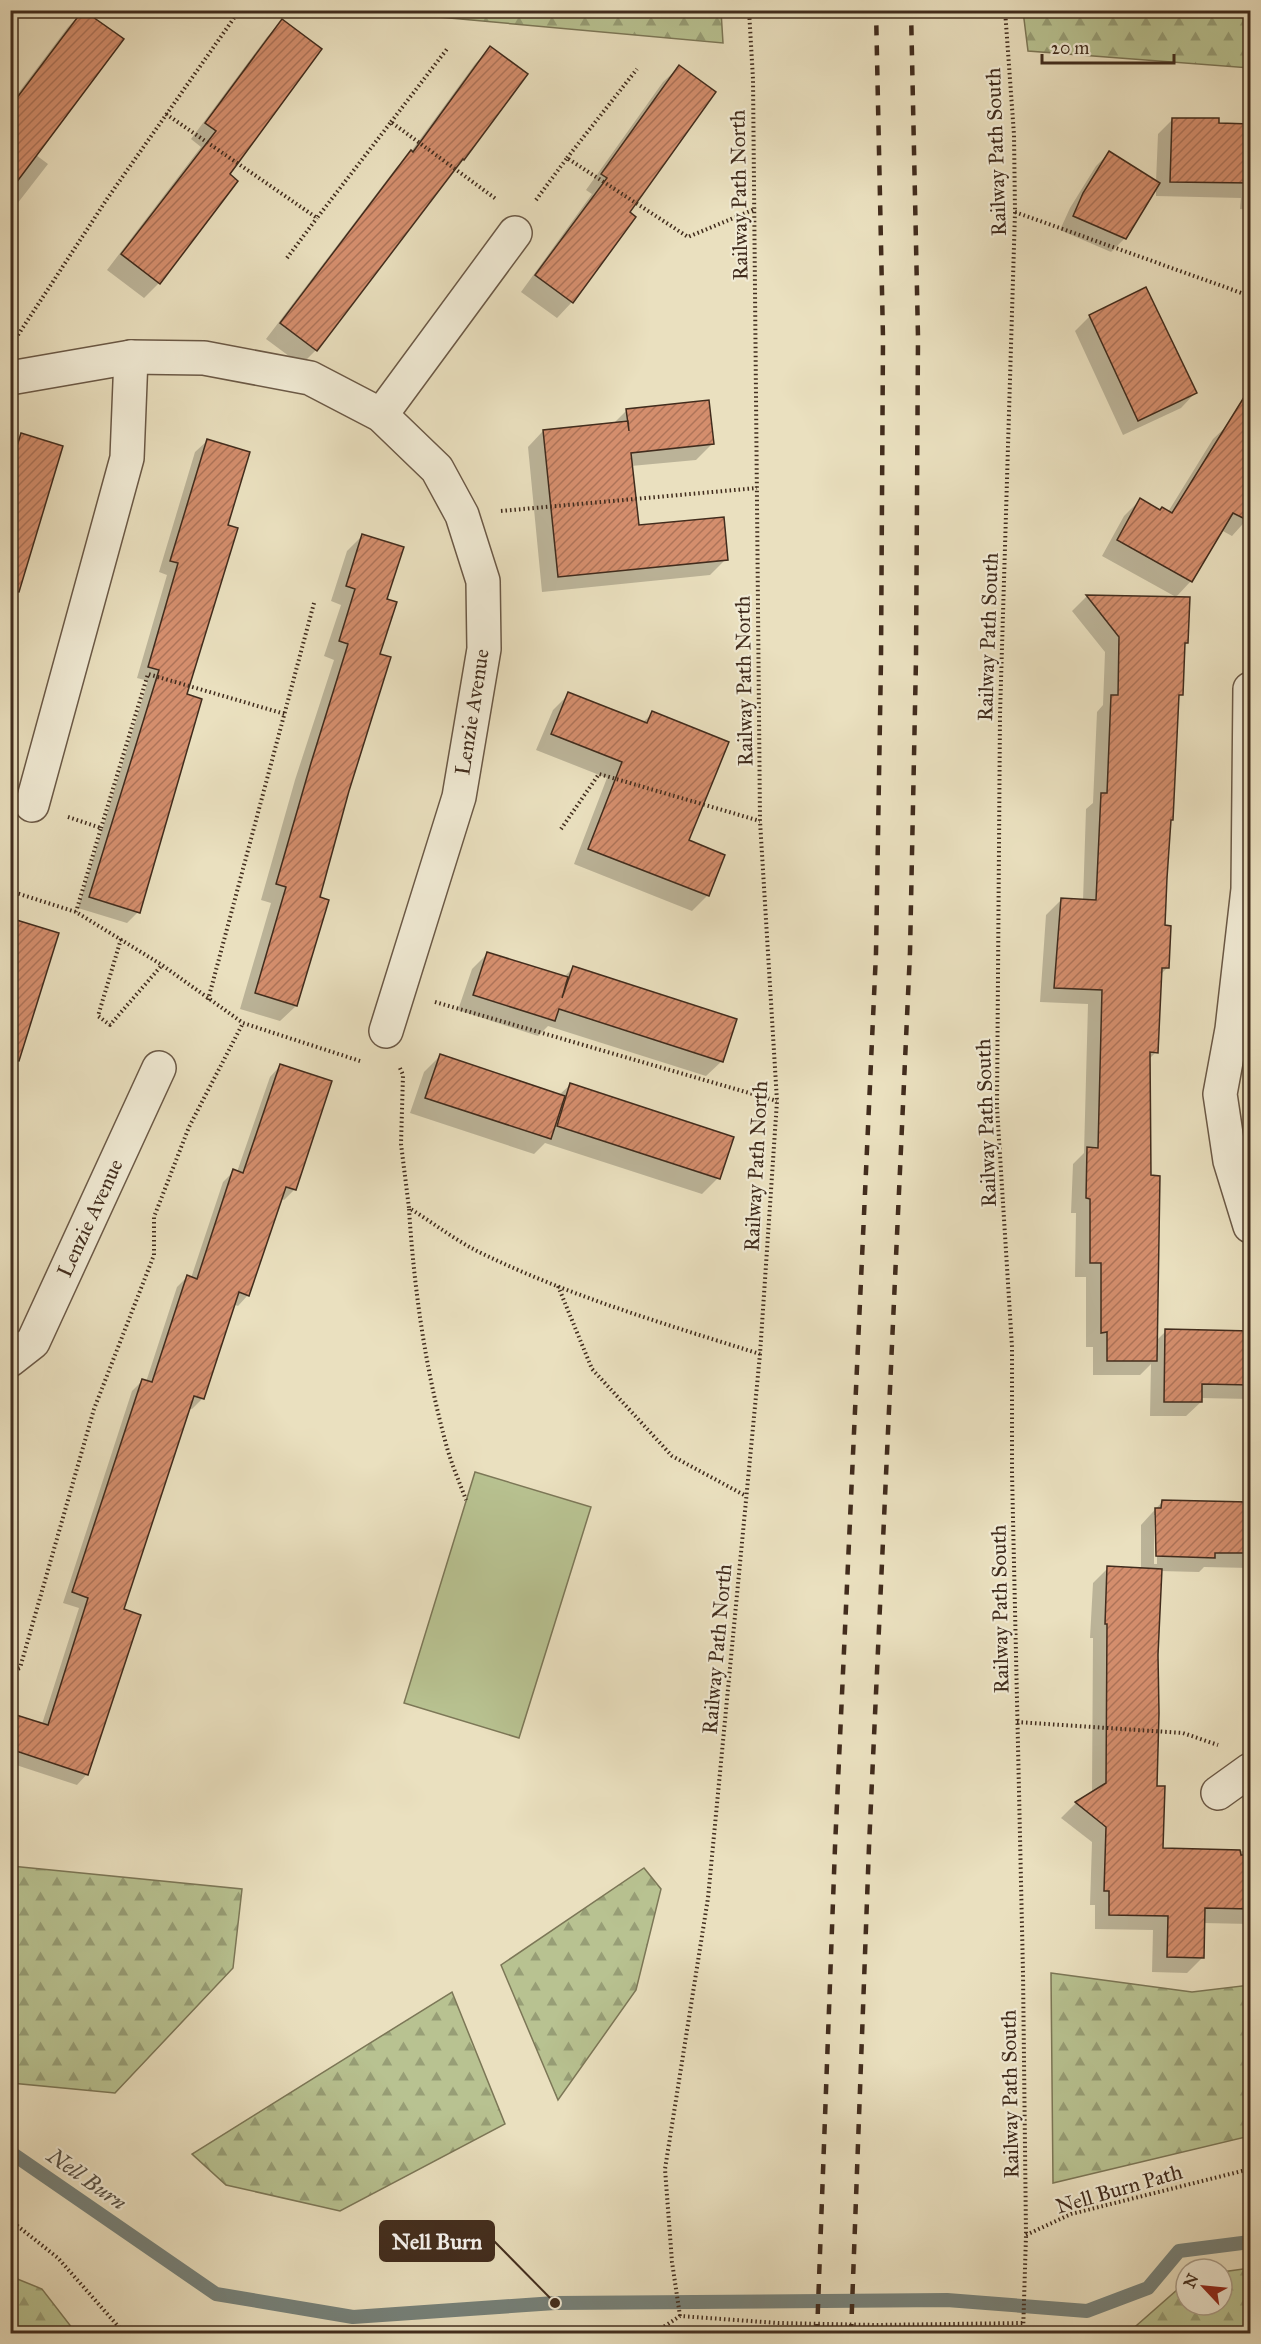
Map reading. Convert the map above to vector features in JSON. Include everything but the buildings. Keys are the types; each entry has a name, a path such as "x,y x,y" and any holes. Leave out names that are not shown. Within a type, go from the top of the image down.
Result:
{"street":[{"path":"381,415 510,219"},
{"path":"32,805 127,458 131,357"},
{"name":"Lenzie Avenue","path":"10,378 131,357 204,358 310,378 381,415 437,469 462,515 483,581 484,649 459,797 386,1031"},
{"path":"1251,689 1249,889 1232,1029 1220,1094 1230,1161 1251,1226"},
{"name":"Lenzie Avenue","path":"10,1360 33,1342 159,1068"},
{"path":"1218,1793 1239,1759"}],"path":[{"name":"Railway Path North","path":"680,2316 672,2262 665,2169 708,1898 760,1354 777,1101 760,821 755,209 753,79 748,10"},
{"name":"Railway Path South","path":"1005,10 1014,135 1015,212 1000,714 998,1107 1012,1347 1012,1473 1023,1973 1026,2235"},
{"path":"17,336 107,199 234,18"},
{"path":"287,258 447,49"},
{"path":"535,201 637,69"},
{"path":"166,114 317,218"},
{"path":"391,122 510,219"},
{"path":"567,158 688,237 755,209"},
{"path":"1015,212 1251,296"},
{"path":"462,515 757,488"},
{"path":"208,1000 314,603"},
{"path":"76,912 148,674 285,714"},
{"path":"561,829 599,774 760,821"},
{"path":"32,805 101,828"},
{"path":"10,891 76,912 162,964 208,1000 243,1023 369,1064"},
{"path":"121,939 98,1016 110,1025 162,964"},
{"path":"398,992 777,1101"},
{"path":"10,1672 20,1668 94,1409 154,1255 154,1217 189,1127 243,1023"},
{"path":"391,1071 403,1075 401,1144 409,1208 413,1278 446,1445 466,1500"},
{"path":"409,1208 478,1251 557,1286 645,1318 760,1354"},
{"path":"557,1286 592,1369 672,1456 747,1496"},
{"path":"1017,1722 1183,1733 1239,1759"},
{"name":"Nell Burn Path","path":"1026,2235 1071,2214 1251,2169"},
{"path":"10,2220 58,2258 125,2334"},
{"path":"1023,2334 1026,2235"},
{"path":"653,2334 680,2316 778,2323 876,2325 1023,2323"}],"green space":[{"path":"372,11 721,11 723,43"},
{"path":"1023,11 1250,11 1250,68 1028,51"},
{"path":"475,1472 591,1507 519,1738 404,1703"},
{"path":"11,1866 242,1889 233,1968 115,2093 11,2083"},
{"path":"644,1868 661,1889 636,1990 558,2100 501,1965"},
{"path":"1051,1973 1192,1992 1250,1985 1250,2136 1053,2183"},
{"path":"452,1992 505,2124 340,2211 226,2185 192,2154"},
{"path":"1250,2268 1250,2333 1128,2333 1174,2293 1174,2317 1234,2317 1234,2270"},
{"path":"10,2276 42,2289 76,2333 11,2333"}],"waterway":[{"name":"Nell Burn","path":"10,2152 216,2294 353,2317 555,2303 947,2300 1087,2311 1148,2288 1179,2251 1250,2242"}],"railway":[{"path":"817,2334 835,1847 876,953 883,338 876,10"},
{"path":"851,2334 869,1846 910,952 916,659 918,337 911,10"}],"place":[{"name":"Nell Burn","path":"555,2303"}]}
